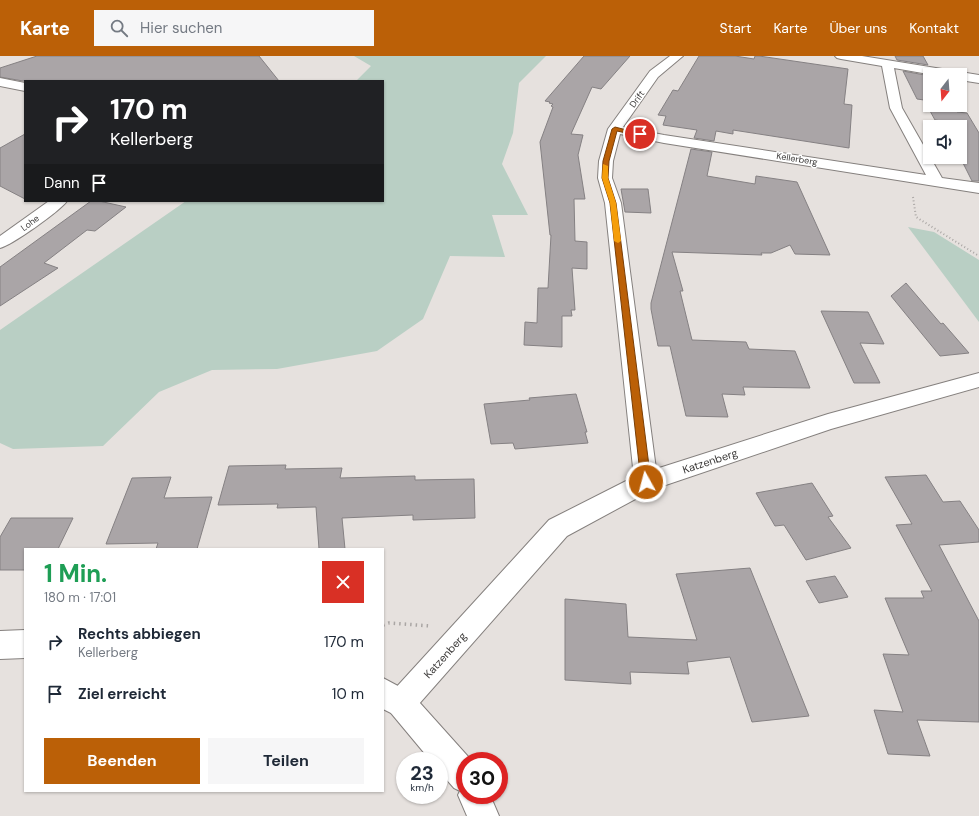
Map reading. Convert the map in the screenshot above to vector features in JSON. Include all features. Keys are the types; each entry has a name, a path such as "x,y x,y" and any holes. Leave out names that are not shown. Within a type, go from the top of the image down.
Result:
{"street":[{"name":"Drift","path":"646,482 613,203 605,178 606,161 615,129 654,74 677,56"},
{"path":"841,56 923,69"},
{"path":"888,63 896,108 936,181"},
{"path":"967,77 979,79"},
{"path":"0,82 24,87"},
{"name":"Kellerberg","path":"615,129 664,139 979,188"},
{"name":"Lohe","path":"0,243 15,234 58,202"},
{"name":"Katzenberg","path":"392,698 467,630 558,528 646,482 828,422 979,380"},
{"path":"0,645 24,644"},
{"path":"392,698 456,767"},
{"path":"478,804 483,816"}],"path":[{"path":"909,177 916,216 979,256"},
{"path":"384,625 389,623 467,630"}],"green space":[{"path":"354,56 546,56 519,83 513,133 502,164 528,215 492,215 505,257 450,256 423,319 377,351 277,369 212,370 159,392 103,446 13,449 0,443 0,330 185,202 384,202 384,80 357,80 371,66"},
{"path":"908,227 934,232 979,260 979,322"}],"building":[{"path":"37,56 259,56 278,80 23,81 0,77 0,68"},
{"path":"584,56 630,56 601,89 592,87 571,134 583,135 578,155 585,199 574,199 575,241 587,242 587,269 572,268 575,310 571,310 572,316 562,316 562,347 524,345 525,322 537,323 538,288 548,288 551,235 540,142 553,107 551,106 553,104 545,101"},
{"path":"699,56 735,56 754,59 755,56 759,56 848,69 844,104 852,105 849,148 733,130 733,134 716,131 714,141 694,138 697,130 663,125 666,116 658,115 673,90 678,91"},
{"path":"895,56 923,56 928,65 897,60"},
{"path":"903,71 923,75 923,100 917,99"},
{"path":"931,112 967,113 979,133 979,181 972,181 964,164 967,164 967,120 935,120"},
{"path":"24,135 24,198 0,186 0,148"},
{"path":"691,149 712,152 707,176 755,184 756,176 797,182 830,255 795,254 790,245 771,253 761,253 762,255 672,252 683,291 680,291 692,340 746,342 749,349 795,351 810,388 743,387 745,395 722,394 728,417 686,416 670,346 658,346 651,309 651,303"},
{"path":"621,189 648,189 651,213 625,212"},
{"path":"90,202 104,202 126,207 95,231 87,230 44,263 58,268 0,306 0,267"},
{"path":"906,283 941,324 943,323 969,353 940,356 891,296"},
{"path":"821,311 868,312 884,344 860,343 880,383 854,383"},
{"path":"576,394 587,432 585,432 588,443 515,449 513,443 491,444 484,404"},
{"path":"286,465 285,469 342,468 340,478 415,476 415,480 474,479 475,518 413,520 413,515 342,518 345,548 319,548 316,507 277,508 278,504 218,505 229,466"},
{"path":"926,475 943,502 960,501 979,530 979,542 939,545 979,621 979,722 917,720 930,756 888,754 874,710 903,712 883,654 909,655 885,598 924,598 921,591 932,591 896,525 912,524 885,477"},
{"path":"171,477 164,498 212,497 197,548 156,548 158,543 106,544 132,478"},
{"path":"812,483 833,516 828,517 851,548 806,560 784,525 775,526 756,493"},
{"path":"11,518 73,518 58,548 24,548 24,570 0,570 0,537"},
{"path":"750,568 809,716 752,722 730,657 687,662 689,674 630,672 631,684 565,680 565,599 626,604 628,637 697,640 676,574"},
{"path":"835,576 848,597 819,603 806,581"}],"slow traffic":[{"path":"605,166 605,178 613,203 618,241"}],"route":[{"path":"640,134 615,129 606,161 605,178 613,203 646,482"}]}
